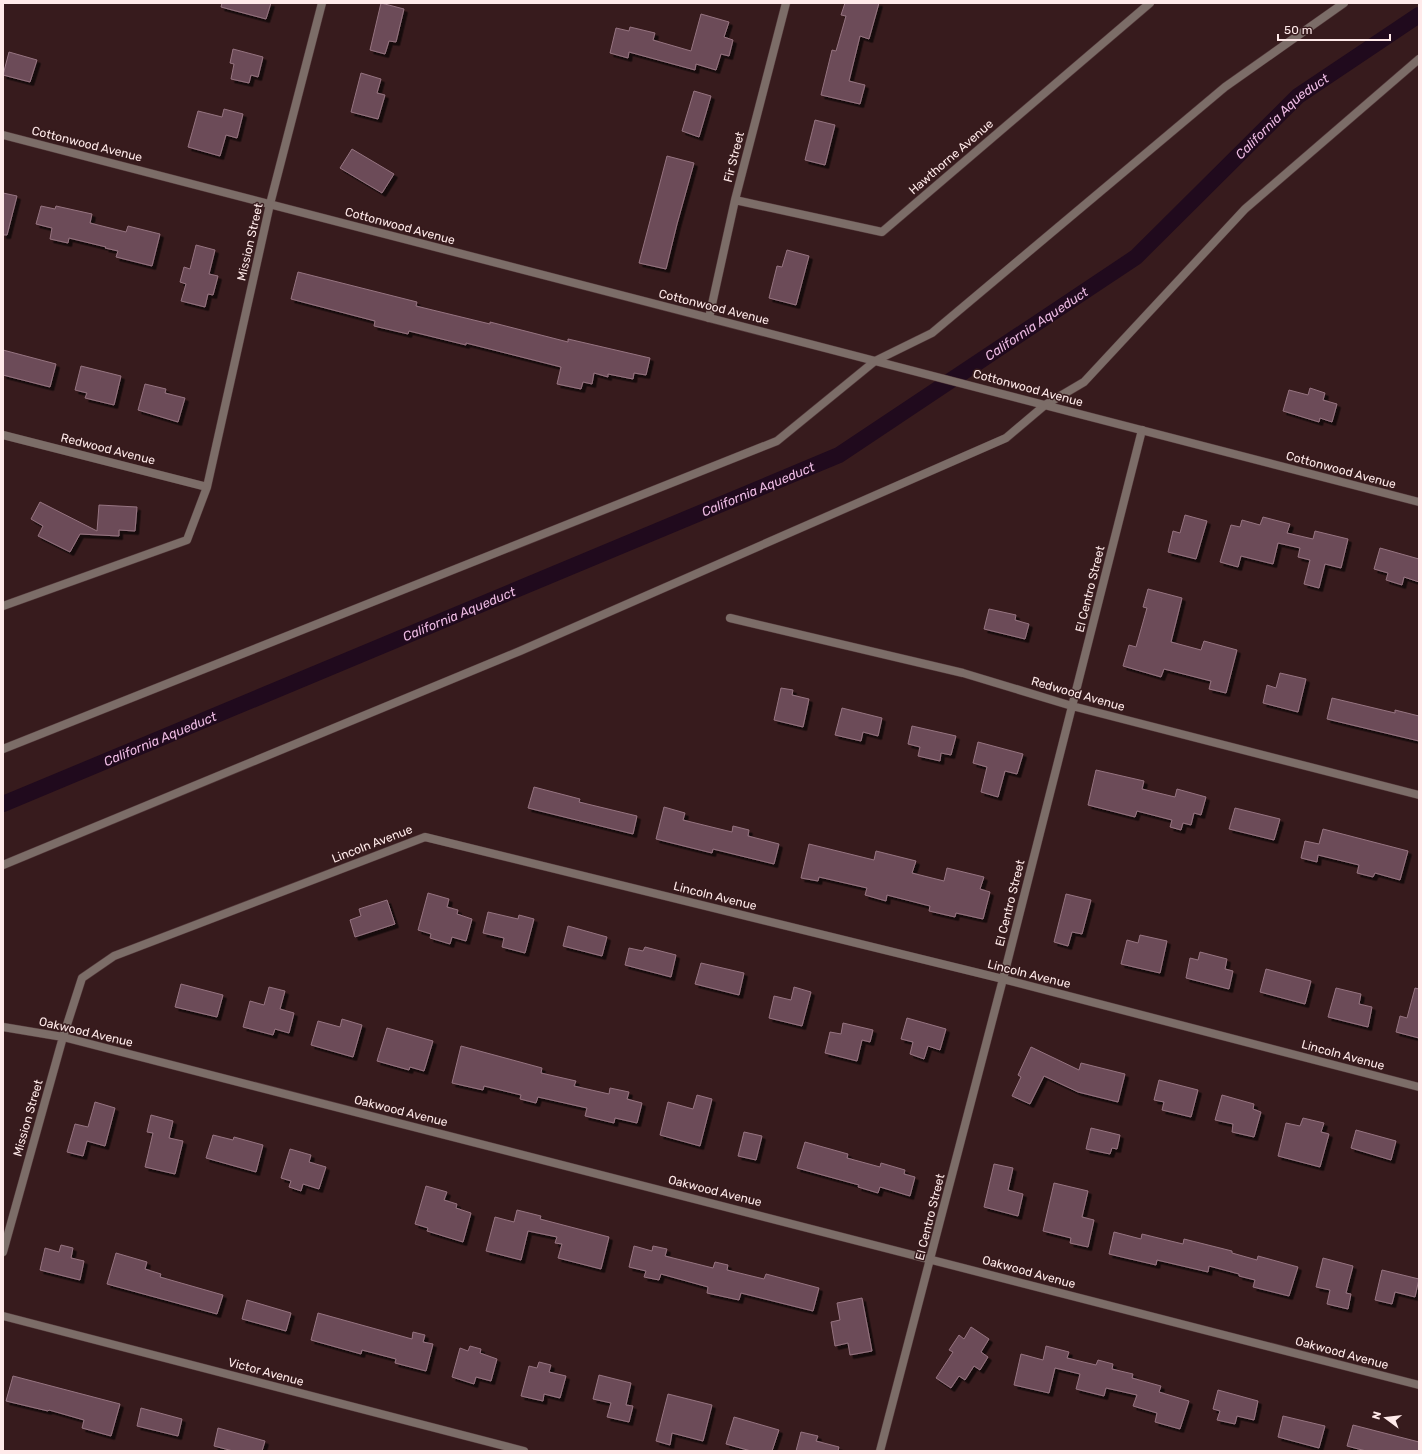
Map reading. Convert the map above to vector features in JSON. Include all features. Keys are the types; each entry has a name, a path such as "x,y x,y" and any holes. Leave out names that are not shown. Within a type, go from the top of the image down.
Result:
{"street":[{"name":"Mission Street","path":"3,606 187,540 207,487 270,204 322,3"},
{"name":"Fir Street","path":"709,318 735,200 786,3"},
{"name":"Hawthorne Avenue","path":"735,200 882,232 1150,3"},
{"path":"3,749 777,441 874,361 932,333 1225,87 1344,3"},
{"path":"3,865 520,651 1006,438 1045,405 1084,382 1245,209 1419,60"},
{"name":"Cottonwood Avenue","path":"3,135 1419,502"},
{"name":"El Centro Street","path":"880,1451 1003,979 1142,430"},
{"name":"Redwood Avenue","path":"3,435 207,487"},
{"name":"Redwood Avenue","path":"730,618 963,673 1072,706 1419,795"},
{"name":"Lincoln Avenue","path":"63,1037 82,978 114,956 425,837 1003,979 1419,1087"},
{"name":"Oakwood Avenue","path":"3,1027 63,1037 1419,1385"},
{"name":"Mission Street","path":"3,1252 63,1037"},
{"name":"Victor Avenue","path":"3,1316 524,1451"}],"building":[{"path":"222,3 271,3 266,19 221,7"},
{"path":"381,3 404,9 396,42 389,41 385,54 370,50"},
{"path":"845,3 879,3 869,39 860,36 849,81 865,85 860,104 821,95 832,50 836,51 846,16 841,15"},
{"path":"701,14 729,22 724,37 733,40 729,56 721,54 716,70 696,64 695,70 629,52 628,58 610,53 616,28 629,31 630,27 655,33 653,40 691,51"},
{"path":"233,49 263,57 258,77 251,75 249,83 231,79 234,64 230,63"},
{"path":"9,52 37,60 30,82 3,75"},
{"path":"361,73 381,79 377,93 385,95 378,119 351,112"},
{"path":"694,91 711,96 699,137 682,131"},
{"path":"224,109 243,114 237,138 226,135 220,156 188,147 198,111 222,117"},
{"path":"815,120 835,125 825,165 805,160"},
{"path":"352,149 394,174 382,193 340,168"},
{"path":"667,156 694,163 666,269 639,263"},
{"path":"3,193 17,196 7,235 3,235"},
{"path":"41,206 55,209 56,206 92,214 90,223 126,232 128,226 160,234 152,266 116,257 118,251 105,248 106,247 69,238 68,243 50,239 52,228 36,224"},
{"path":"196,245 215,250 209,274 218,276 213,295 208,294 205,307 181,301 186,284 180,282 184,267 190,269"},
{"path":"787,250 809,256 796,305 769,298 777,266 782,267"},
{"path":"298,272 417,302 416,306 490,324 490,322 568,342 568,339 650,358 646,375 634,373 633,379 608,374 608,377 594,373 592,384 583,382 581,389 557,384 561,367 466,343 466,345 409,331 408,334 374,326 375,321 291,299"},
{"path":"3,350 56,364 50,387 3,375"},
{"path":"81,366 121,376 114,405 85,398 87,393 75,390"},
{"path":"145,384 166,389 165,393 185,398 178,422 138,410"},
{"path":"1310,388 1325,393 1323,400 1337,404 1332,422 1320,418 1319,422 1283,411 1289,390 1308,395"},
{"path":"40,502 97,531 99,505 137,507 135,531 119,530 119,536 80,534 70,552 38,536 43,526 31,519"},
{"path":"1185,515 1207,521 1196,559 1168,552 1173,531 1180,533"},
{"path":"1263,517 1290,524 1287,533 1313,539 1315,531 1348,539 1341,568 1325,564 1319,588 1304,584 1310,560 1298,557 1300,548 1278,543 1273,564 1241,556 1238,567 1220,562 1231,525 1240,527 1242,520 1260,525"},
{"path":"1380,548 1419,559 1419,582 1404,577 1402,585 1386,580 1388,573 1374,569"},
{"path":"1148,589 1182,598 1171,642 1201,650 1204,641 1237,650 1226,693 1209,689 1211,681 1164,669 1161,677 1123,666 1129,645 1136,647 1147,608 1143,607"},
{"path":"989,609 1016,615 1015,620 1029,624 1025,639 984,629"},
{"path":"1280,673 1306,679 1298,712 1263,703 1267,685 1276,688"},
{"path":"781,688 793,690 792,695 809,699 803,727 774,720"},
{"path":"1332,698 1395,713 1395,710 1419,716 1419,741 1327,719"},
{"path":"842,708 882,718 878,736 863,732 861,741 835,735"},
{"path":"912,726 956,736 951,755 941,753 940,761 918,756 920,747 908,744"},
{"path":"978,742 1023,754 1017,774 1005,771 998,797 981,792 987,767 973,763"},
{"path":"1096,770 1144,781 1142,789 1175,797 1177,789 1206,797 1201,815 1194,813 1191,825 1183,823 1181,830 1170,827 1172,820 1137,811 1135,817 1088,805"},
{"path":"534,787 580,799 579,802 637,816 633,834 528,808"},
{"path":"664,807 685,813 683,820 732,832 733,826 749,830 748,836 779,844 774,864 713,849 712,853 656,839"},
{"path":"1235,808 1280,819 1274,840 1229,829"},
{"path":"1323,829 1408,851 1400,880 1375,873 1373,877 1357,873 1359,865 1318,855 1317,862 1301,858 1305,841 1319,844"},
{"path":"809,844 874,860 876,851 916,861 912,873 944,881 947,868 984,877 980,889 990,892 983,919 956,913 955,917 929,911 930,906 887,895 886,901 865,895 867,888 819,877 818,881 801,878"},
{"path":"428,893 449,899 447,907 458,910 457,914 472,919 466,941 452,937 450,944 430,938 431,934 418,930"},
{"path":"1066,894 1091,900 1082,934 1072,932 1068,946 1054,942"},
{"path":"387,900 395,924 355,937 350,920 361,916 359,909"},
{"path":"488,912 518,919 519,915 534,919 525,953 502,947 504,938 483,933"},
{"path":"568,926 607,937 602,956 563,946"},
{"path":"1140,935 1167,941 1160,973 1121,964 1127,940 1138,943"},
{"path":"645,947 676,955 671,977 625,965 629,948 643,951"},
{"path":"1200,952 1227,959 1225,969 1233,971 1229,989 1186,978 1190,958 1198,960"},
{"path":"701,963 744,973 739,995 695,984"},
{"path":"1266,969 1311,981 1305,1004 1260,992"},
{"path":"181,984 223,995 217,1017 175,1007"},
{"path":"269,987 285,991 280,1009 294,1013 289,1033 275,1029 273,1035 243,1027 250,1001 264,1005"},
{"path":"794,987 811,992 802,1026 769,1018 774,996 791,1000"},
{"path":"1336,988 1361,994 1359,1004 1372,1007 1368,1027 1328,1017"},
{"path":"1415,988 1419,989 1419,1038 1396,1032 1400,1016 1407,1018"},
{"path":"907,1018 946,1029 940,1050 928,1046 924,1059 910,1054 913,1042 901,1039"},
{"path":"342,1019 362,1025 353,1057 311,1045 318,1021 340,1027"},
{"path":"843,1023 873,1030 870,1042 862,1040 857,1061 825,1053 830,1032 841,1034"},
{"path":"387,1028 433,1041 424,1071 410,1067 409,1070 377,1061"},
{"path":"461,1046 542,1068 541,1073 576,1081 574,1086 609,1094 610,1088 629,1092 627,1099 642,1103 637,1123 615,1118 614,1123 585,1116 587,1108 538,1097 536,1103 520,1099 521,1095 484,1086 483,1090 452,1083"},
{"path":"1031,1047 1079,1070 1081,1063 1125,1074 1118,1102 1078,1092 1044,1076 1030,1104 1012,1096 1021,1077 1018,1075"},
{"path":"1159,1080 1198,1090 1191,1117 1162,1110 1164,1102 1154,1100"},
{"path":"697,1095 712,1099 700,1146 660,1135 668,1102 693,1109"},
{"path":"1222,1095 1254,1104 1253,1109 1261,1112 1254,1137 1232,1132 1233,1124 1215,1120"},
{"path":"95,1102 115,1108 105,1146 87,1141 83,1156 67,1152 75,1124 88,1127"},
{"path":"151,1115 173,1121 169,1138 183,1141 175,1174 145,1167 153,1133 147,1132"},
{"path":"1303,1118 1324,1123 1321,1132 1329,1134 1320,1167 1278,1156 1286,1123 1300,1126"},
{"path":"1091,1128 1120,1135 1117,1149 1112,1148 1110,1154 1086,1149"},
{"path":"1356,1130 1396,1141 1391,1160 1351,1148"},
{"path":"744,1132 762,1136 756,1160 738,1156"},
{"path":"213,1135 233,1140 234,1137 263,1145 256,1172 206,1158"},
{"path":"805,1142 848,1154 847,1158 880,1167 881,1163 905,1170 904,1174 915,1177 910,1196 880,1187 878,1193 858,1187 859,1185 797,1168"},
{"path":"290,1149 311,1155 309,1162 326,1167 319,1189 303,1184 301,1191 289,1187 291,1181 281,1178"},
{"path":"994,1164 1013,1168 1008,1190 1023,1194 1018,1216 984,1207"},
{"path":"1054,1183 1088,1191 1082,1217 1094,1220 1088,1247 1070,1243 1071,1238 1043,1231"},
{"path":"426,1186 447,1192 444,1200 457,1204 456,1208 471,1213 463,1242 427,1231 428,1228 415,1224"},
{"path":"517,1210 541,1216 540,1219 609,1237 601,1269 558,1258 562,1244 555,1243 557,1237 528,1231 521,1260 486,1251 495,1217 514,1222"},
{"path":"1114,1232 1141,1239 1142,1234 1183,1244 1184,1239 1232,1251 1232,1253 1257,1260 1258,1256 1298,1267 1289,1296 1253,1287 1255,1280 1209,1266 1208,1272 1157,1260 1156,1265 1109,1254"},
{"path":"61,1245 73,1248 71,1258 84,1261 80,1280 40,1270 45,1248 59,1252"},
{"path":"634,1246 652,1251 653,1246 667,1249 665,1256 713,1268 715,1262 728,1265 727,1270 764,1279 766,1274 819,1288 813,1311 741,1293 739,1300 707,1293 708,1287 661,1274 659,1280 644,1277 646,1271 629,1267"},
{"path":"116,1253 147,1262 145,1269 161,1274 160,1277 223,1295 217,1314 107,1284"},
{"path":"1323,1258 1353,1266 1346,1293 1351,1294 1348,1309 1327,1304 1330,1290 1316,1287"},
{"path":"1382,1270 1419,1279 1415,1297 1395,1292 1392,1304 1375,1300"},
{"path":"862,1298 872,1351 850,1355 848,1343 835,1346 831,1322 840,1320 837,1303"},
{"path":"247,1300 291,1313 286,1331 242,1319"},
{"path":"318,1313 412,1339 413,1332 425,1335 423,1342 433,1344 426,1371 395,1363 396,1359 362,1350 361,1354 311,1340"},
{"path":"971,1327 989,1339 981,1352 988,1357 980,1370 974,1366 965,1380 959,1376 951,1388 936,1378 953,1352 949,1350 959,1335 964,1339"},
{"path":"470,1346 481,1349 480,1353 497,1359 491,1381 476,1377 474,1384 452,1377 460,1348 468,1351"},
{"path":"1046,1346 1069,1352 1067,1358 1096,1365 1098,1360 1113,1364 1112,1369 1133,1374 1132,1378 1161,1386 1159,1392 1189,1401 1180,1429 1155,1422 1157,1413 1133,1406 1137,1395 1106,1388 1104,1396 1076,1389 1080,1374 1055,1368 1049,1393 1014,1385 1021,1354 1043,1360"},
{"path":"539,1362 551,1365 549,1372 566,1376 560,1398 544,1394 543,1401 521,1396 529,1366 537,1368"},
{"path":"599,1375 631,1383 626,1405 633,1406 629,1422 607,1417 611,1403 593,1399"},
{"path":"13,1376 120,1404 111,1436 82,1428 84,1420 49,1410 6,1401"},
{"path":"1218,1390 1258,1401 1254,1420 1237,1416 1235,1424 1217,1420 1220,1411 1213,1409"},
{"path":"668,1394 712,1405 703,1441 672,1433 670,1445 656,1441"},
{"path":"141,1408 182,1419 178,1436 137,1426"},
{"path":"1283,1416 1325,1426 1319,1448 1278,1437"},
{"path":"734,1417 779,1430 772,1451 751,1451 726,1444"},
{"path":"1353,1425 1419,1442 1419,1451 1366,1451 1347,1446"},
{"path":"218,1428 265,1441 262,1451 233,1451 214,1446"},
{"path":"801,1432 818,1436 816,1441 839,1447 838,1451 796,1451"}],"waterway":[{"name":"California Aqueduct","path":"3,804 839,455 1136,257 1298,96 1419,15"}]}
